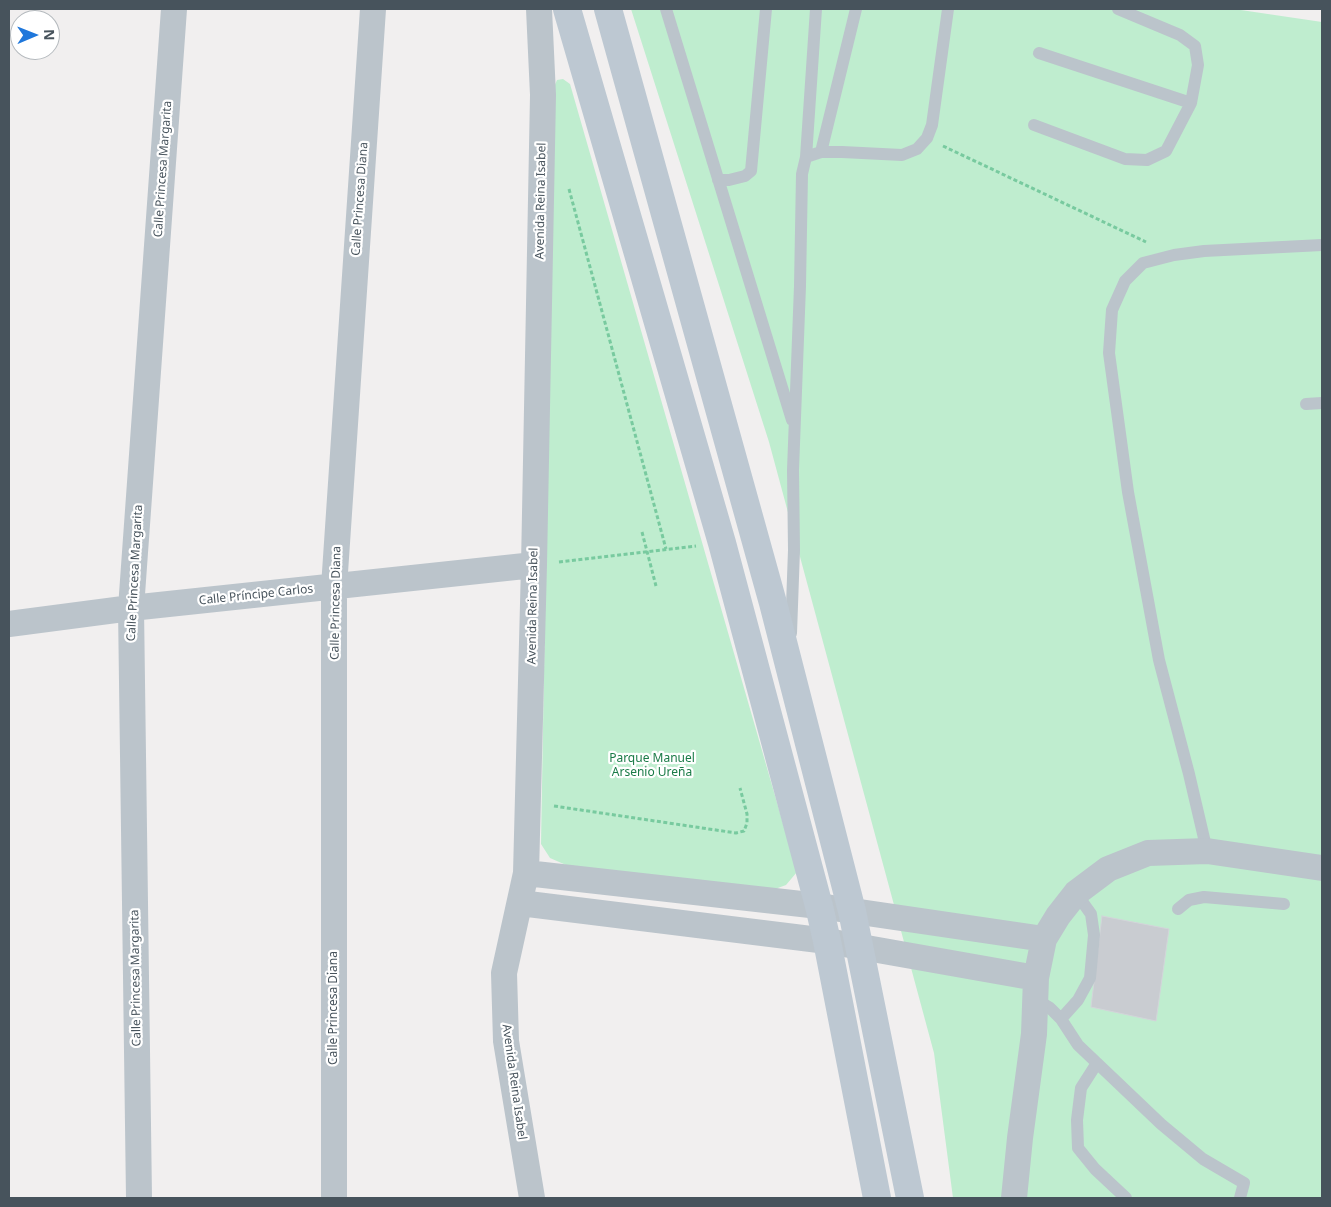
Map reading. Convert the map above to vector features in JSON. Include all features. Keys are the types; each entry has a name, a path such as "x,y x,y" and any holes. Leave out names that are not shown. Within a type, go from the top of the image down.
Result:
{"main road":[{"path":"567,9 722,543 819,906 877,1198"},
{"path":"608,9 768,584 852,911 910,1198"}],"street":[{"name":"Calle Princesa Margarita","path":"139,1198 131,608 174,9"},
{"name":"Calle Princesa Diana","path":"334,1198 334,586 373,9"},
{"name":"Avenida Reina Isabel","path":"532,1198 506,1041 504,973 526,874 543,95 539,9"},
{"name":"Calle Príncipe Carlos","path":"9,624 131,608 534,565"},
{"path":"1014,1198 1034,1034 1035,988 1044,940 1058,916 1076,893 1108,869 1148,853 1207,851 1322,868"},
{"path":"526,874 819,906 1044,940"},
{"path":"520,903 827,941 1035,988"}],"lane":[{"path":"666,9 795,432"},
{"path":"718,180 729,180 746,176 751,171 766,9"},
{"path":"791,675 791,608 794,550 793,470 802,174 806,157 816,9"},
{"path":"821,152 856,9"},
{"path":"806,157 821,152 902,155 917,149 927,138 932,125 948,9"},
{"path":"1034,125 1125,159 1147,160 1166,151 1191,102 1198,65 1195,46 1180,35 1118,9"},
{"path":"1039,53 1191,102"},
{"path":"1207,851 1159,660 1128,492 1109,353 1112,310 1125,281 1143,263 1174,255 1204,251 1322,244"},
{"path":"1306,404 1322,403"},
{"path":"1061,1019 1082,992 1090,978 1092,964 1094,935 1090,914 1076,893"},
{"path":"1178,909 1190,900 1204,897 1284,904"},
{"path":"1035,988 1061,1019 1078,1045 1161,1124 1203,1159 1244,1183 1240,1198"},
{"path":"1097,1063 1081,1088 1077,1120 1078,1148 1095,1169 1126,1198"}],"path":[{"path":"927,138 1174,255"},
{"path":"566,180 666,549"},
{"path":"642,532 656,586"},
{"path":"534,565 722,543"},
{"path":"528,802 736,833 744,831 747,823 747,814 740,788"}],"green space":[{"path":"631,9 1234,9 1322,22 1322,1198 953,1198 934,1053 769,442"},
{"name":"Parque Manuel Arsenio Ureña","path":"563,79 570,84 797,872 786,885 767,892 566,865 550,858 541,844 554,87 557,80"}],"building":[{"path":"1102,916 1169,929 1156,1021 1091,1007"}]}
